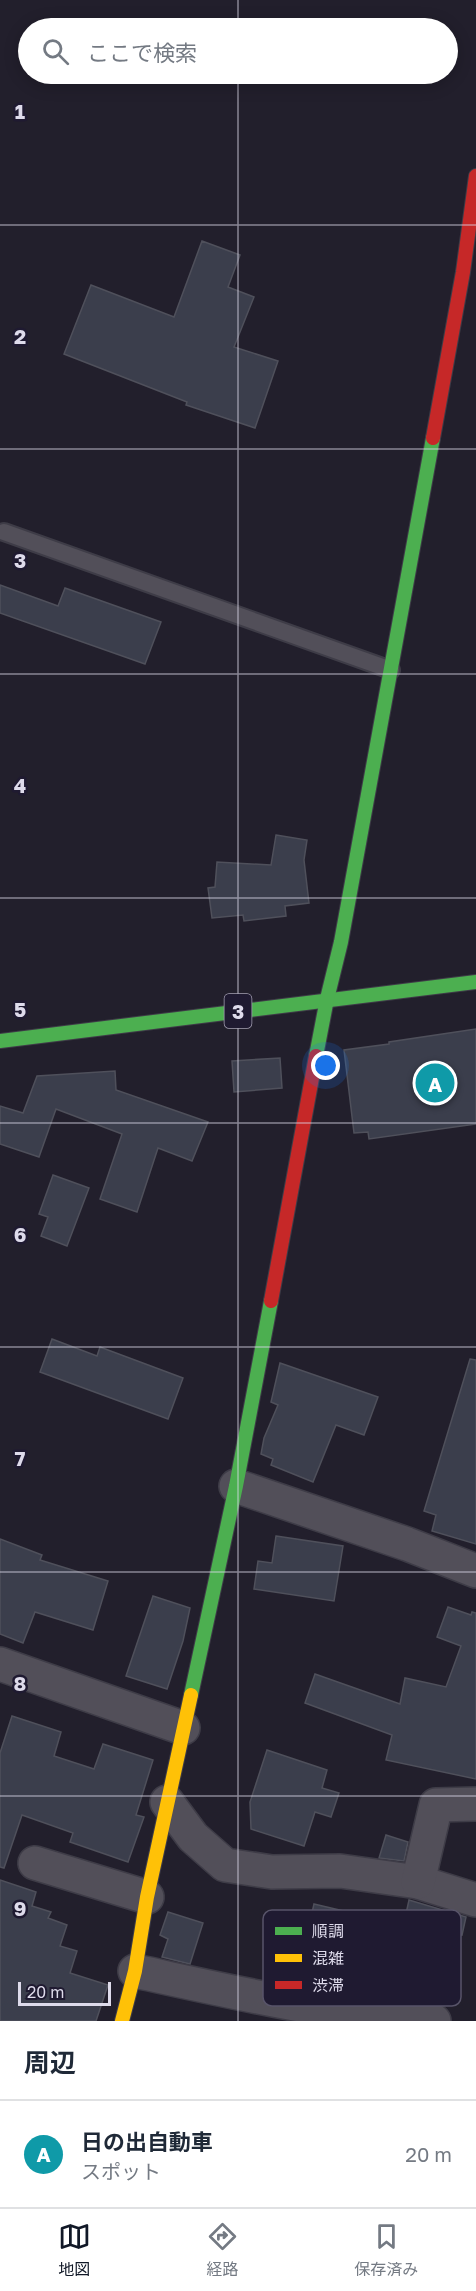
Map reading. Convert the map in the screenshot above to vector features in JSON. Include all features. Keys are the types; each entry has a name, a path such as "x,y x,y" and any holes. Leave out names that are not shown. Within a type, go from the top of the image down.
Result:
{"street":[{"path":"122,2021 135,1971 147,1897 236,1486 327,999 341,942 463,272 476,176"},
{"name":"3","path":"0,1041 476,982"},
{"path":"236,1486 407,1544 476,1571"},
{"path":"0,1664 183,1728"},
{"path":"167,1802 193,1837 225,1865 272,1872 340,1871 418,1882 476,1900"},
{"path":"418,1882 436,1805 476,1804"},
{"path":"35,1863 147,1897"},
{"path":"135,1971 263,1998"},
{"path":"310,2006 406,2020 434,2021"}],"lane":[{"path":"3,532 390,670"}],"building":[{"path":"202,241 240,255 228,287 254,297 234,347 278,361 255,428 186,405 187,402 64,354 91,285 174,317"},
{"path":"0,585 58,606 65,588 161,622 145,664 0,613"},
{"path":"276,835 307,840 304,860 309,903 285,906 286,916 244,921 243,915 212,918 208,888 215,887 217,862 271,865"},
{"path":"476,1029 476,1124 369,1139 368,1132 354,1133 344,1050"},
{"path":"280,1058 282,1088 234,1092 232,1061"},
{"path":"115,1071 116,1090 208,1122 192,1161 158,1148 137,1212 100,1199 122,1134 56,1109 39,1157 0,1144 0,1106 23,1113 37,1076"},
{"path":"53,1175 89,1188 67,1246 41,1236 48,1217 39,1214"},
{"path":"52,1339 97,1356 100,1347 183,1378 168,1419 40,1372"},
{"path":"470,1359 476,1360 476,1544 432,1531 436,1515 424,1511"},
{"path":"280,1363 378,1397 364,1435 336,1425 313,1482 271,1465 273,1459 261,1454 264,1438 278,1405 271,1402"},
{"path":"276,1536 343,1546 334,1601 254,1589 258,1561 272,1563"},
{"path":"0,1539 42,1555 40,1560 108,1581 93,1630 35,1612 23,1643 0,1634"},
{"path":"153,1596 190,1608 183,1641 167,1689 126,1676"},
{"path":"448,1607 471,1615 472,1612 476,1613 476,1779 386,1760 392,1735 305,1703 315,1674 400,1704 405,1678 446,1687 461,1646 437,1637"},
{"path":"12,1716 61,1732 54,1756 94,1769 103,1744 153,1760 136,1815 144,1817 128,1862 70,1842 73,1833 22,1815 4,1868 0,1867 0,1753"},
{"path":"267,1750 327,1770 322,1788 339,1793 331,1817 315,1812 304,1846 251,1829 250,1802"},
{"path":"386,1835 408,1842 404,1861 379,1858"},
{"path":"0,1880 36,1892 32,1906 51,1912 48,1918 67,1925 60,1946 77,1951 70,1973 108,1985 96,2021 0,2021"},
{"path":"409,1900 443,1910 407,1910"},
{"path":"314,1904 340,1910 313,1910"},
{"path":"168,1912 203,1923 190,1964 162,1957 168,1939 160,1935"},
{"path":"461,1916 466,1917 461,1935"}],"traffic: fast":[{"path":"316,1056 341,942 433,438"},
{"path":"0,1041 476,982"},
{"path":"191,1695 236,1486 271,1301"}],"traffic: slow":[{"path":"122,2021 135,1971 147,1897 191,1695"}],"traffic: jam":[{"path":"433,438 463,272 476,176"},
{"path":"271,1301 316,1056"}],"place":[{"name":"日の出自動車","path":"435,1083"}]}
